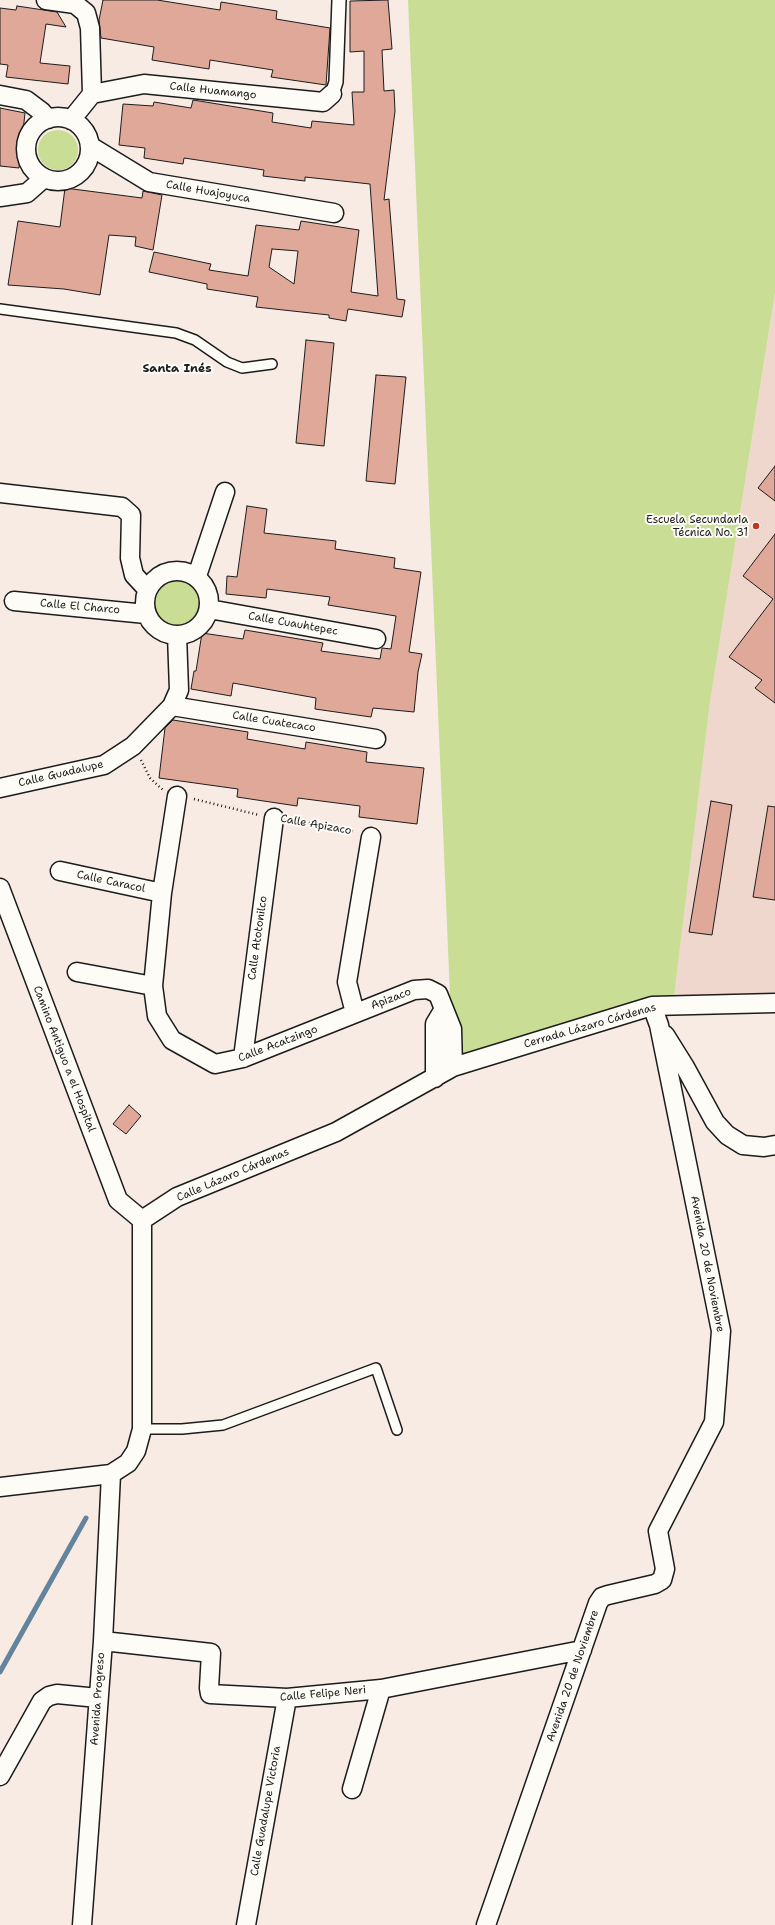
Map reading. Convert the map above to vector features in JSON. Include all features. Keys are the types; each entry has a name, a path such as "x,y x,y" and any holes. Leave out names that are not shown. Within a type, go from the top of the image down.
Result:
{"street":[{"path":"46,0 75,4 86,13 90,28 92,94 72,120"},
{"path":"332,94 336,82 339,0"},
{"name":"Calle Huamango","path":"92,94 144,84 323,102 328,100 332,94"},
{"path":"0,95 26,100 42,112 48,119"},
{"path":"59,117 72,120 80,124 86,133 90,146 90,155 86,166 79,174 69,180 59,182 44,178 33,169 28,160 26,150 32,131 39,124 48,119 59,117"},
{"name":"Calle Huajoyuca","path":"90,146 149,182 334,213"},
{"path":"0,196 27,194 44,178"},
{"path":"0,492 122,507 131,515 130,558 134,575 147,589"},
{"path":"197,576 225,492"},
{"path":"184,570 197,576 208,591 209,608 205,619 198,628 188,634 167,634 158,630 151,623 146,614 145,597 147,589 156,577 169,571 184,570"},
{"name":"Calle El Charco","path":"14,601 146,614"},
{"name":"Calle Cuauhtepec","path":"209,608 376,639"},
{"name":"Calle Guadalupe","path":"0,788 104,766 133,746 172,706 179,690 177,635"},
{"name":"Calle Cuatecaco","path":"172,706 376,739"},
{"path":"77,972 153,986 162,893 177,796"},
{"name":"Calle Atotonilco","path":"243,1058 274,818"},
{"path":"355,1013 347,982 371,837"},
{"name":"Calle Caracol","path":"60,871 162,893"},
{"name":"Camino Antiguo a el Hospital","path":"0,888 118,1200 142,1220"},
{"name":"Calle Acatzingo","path":"153,986 157,1016 172,1040 215,1064 243,1058 355,1013"},
{"name":"Apizaco","path":"355,1013 414,990 428,989 438,994 444,1009"},
{"name":"Cerrada Lázaro Cárdenas","path":"435,1078 453,1068 652,1006 775,1003"},
{"name":"Avenida 20 de Noviembre","path":"486,1925 598,1603 602,1597 655,1584 662,1580 665,1569 658,1531 714,1422 721,1331 659,1026 652,1006"},
{"path":"444,1009 452,1029 453,1068"},
{"path":"435,1078 434,1024 444,1009"},
{"path":"659,1026 685,1067 715,1122 743,1145 764,1147 775,1145"},
{"name":"Calle Lázaro Cárdenas","path":"142,1220 177,1197 336,1132 435,1078"},
{"path":"0,1487 111,1474 128,1463 132,1458 142,1429 142,1220"},
{"name":"Avenida Progreso","path":"82,1925 103,1641 111,1474"},
{"name":"Calle Felipe Neri","path":"103,1641 211,1653 210,1694 286,1698 381,1689 582,1650"},
{"path":"352,1790 381,1689"},
{"path":"0,1776 42,1701 49,1696 58,1694 98,1698"},
{"name":"Calle Guadalupe Victoria","path":"246,1925 286,1698"}],"lane":[{"path":"0,309 176,333 195,340 227,362 242,368 272,364"},
{"path":"142,1429 182,1429 223,1425 376,1368 397,1430"}],"path":[{"name":"Calle Apizaco","path":"133,746 150,778 166,793 274,818 343,828 371,837"}],"shaded area":[{"path":"775,294 775,992 673,1005 710,702"}],"green space":[{"path":"408,0 775,0 775,293 710,702 673,1005 453,1067"},
{"path":"62,130 69,133 75,139 78,150 77,158 69,167 62,170 54,170 47,167 39,158 38,146 41,139 50,131"},
{"path":"177,577 186,579 195,584 200,593 202,602 200,611 195,620 186,625 177,627 168,625 159,620 154,611 152,602 154,593 159,584 168,579"}],"building":[{"path":"103,0 157,0 220,10 221,2 277,11 276,19 330,28 326,85 271,77 273,70 210,60 209,69 152,60 154,47 101,38 99,20"},
{"path":"388,0 392,49 382,50 384,91 394,90 395,111 384,200 389,199 397,299 405,300 402,317 348,309 346,321 329,318 329,315 256,307 258,297 207,289 207,284 149,272 154,252 211,264 209,270 248,276 256,225 299,230 301,221 359,230 351,292 378,296 370,184 305,177 305,181 263,176 264,170 184,158 183,164 144,158 145,148 119,145 123,104 153,106 154,102 191,108 193,100 273,113 272,122 311,128 312,121 354,125 352,92 364,92 364,51 350,52 350,1","holes":["272,249 298,251 294,284 269,267"]},
{"path":"17,6 57,12 66,27 46,24 40,63 70,66 68,84 6,77 8,65 0,64 0,8 16,10"},
{"path":"0,108 25,113 19,168 0,166"},
{"path":"65,188 142,198 143,191 162,195 153,250 135,246 136,237 109,235 100,295 64,289 8,285 18,221 60,227"},
{"path":"306,340 334,343 324,446 296,443"},
{"path":"376,375 406,377 395,484 366,481"},
{"path":"775,466 775,501 758,488"},
{"path":"247,506 267,509 264,533 336,541 335,549 395,558 394,568 421,572 409,652 422,654 418,672 414,712 373,708 371,717 315,709 316,698 233,683 231,696 191,689 194,671 196,671 202,633 243,639 245,630 323,643 321,651 380,659 382,648 391,649 396,616 328,605 330,597 267,589 266,598 226,594 227,576 237,577"},
{"path":"775,534 775,703 755,688 762,680 729,657 773,599 743,576"},
{"path":"173,720 248,732 247,739 305,749 306,742 367,752 366,762 424,768 417,824 359,817 360,806 298,798 297,806 237,797 238,789 159,778 165,728"},
{"path":"711,801 732,805 712,935 689,932"},
{"path":"768,806 775,807 775,900 753,897"},
{"path":"129,1105 141,1116 126,1134 113,1124"}],"waterway":[{"path":"0,1672 86,1518"}],"place":[{"name":"Escuela Secundaria Técnica No. 31","path":"756,526"}],"district":[{"name":"Santa Inés","path":"177,369"}]}
